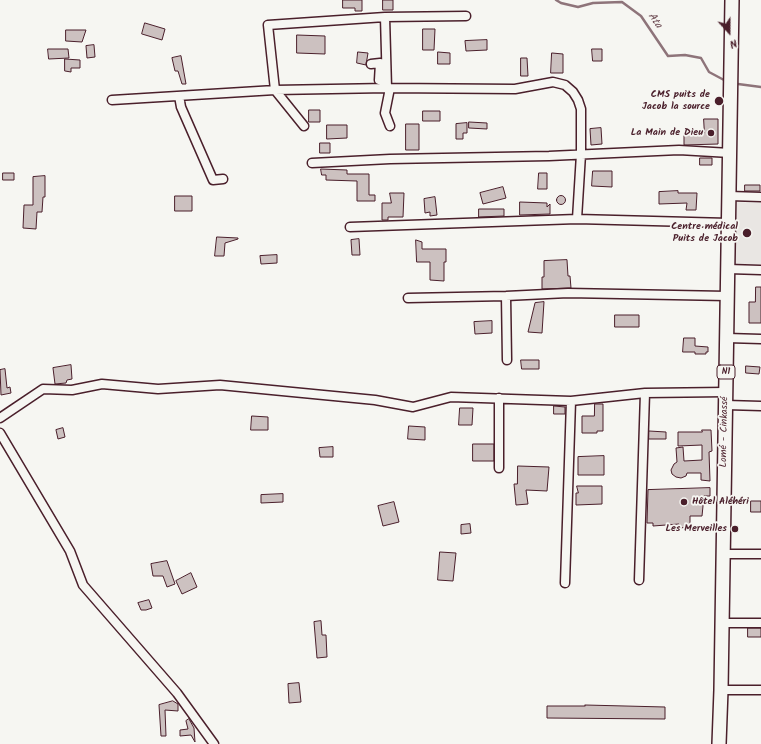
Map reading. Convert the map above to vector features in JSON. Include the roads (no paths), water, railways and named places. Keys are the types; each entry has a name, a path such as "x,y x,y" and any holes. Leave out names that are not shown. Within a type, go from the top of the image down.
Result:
{"highway":[{"name":"Lomé - Cinkassé","path":"719,744 732,0"}],"street":[{"path":"304,126 275,90 268,25 385,17 466,16"},
{"path":"385,17 388,86 385,113 390,126"},
{"path":"371,64 380,63 379,80 388,86"},
{"path":"112,100 275,90 388,86 515,89 553,82 565,85 573,92 581,109 581,154 577,219"},
{"path":"179,96 181,107 213,180 223,179"},
{"path":"312,163 390,159 679,150 730,153"},
{"path":"729,196 761,197"},
{"path":"350,227 577,219 729,223"},
{"path":"728,269 761,270"},
{"path":"408,298 568,293 727,296"},
{"path":"506,296 507,360"},
{"path":"727,338 761,339"},
{"path":"0,418 43,389 72,390 102,384 158,389 220,385 375,400 413,407 451,397 571,401 645,393 726,398 761,406"},
{"path":"639,580 645,393"},
{"path":"499,398 499,468"},
{"path":"565,583 571,401"},
{"path":"0,433 70,551 83,585 177,693 214,744"},
{"path":"723,554 761,554"},
{"path":"722,623 761,623"},
{"path":"721,690 761,690"}],"waterway":[{"name":"Ata","path":"556,0 561,3 578,7 593,3 622,2 641,16 668,56 685,55 701,58 709,72 724,80"},
{"name":"Ata","path":"738,84 761,87"}],"place":[{"name":"CMS puits de Jacob la source","path":"719,101"},
{"name":"La Main de Dieu","path":"711,133"},
{"name":"Centre médical Puits de Jacob","path":"747,233"},
{"name":"Hôtel Aléhéri","path":"684,502"},
{"name":"Les Merveilles","path":"735,529"}]}
